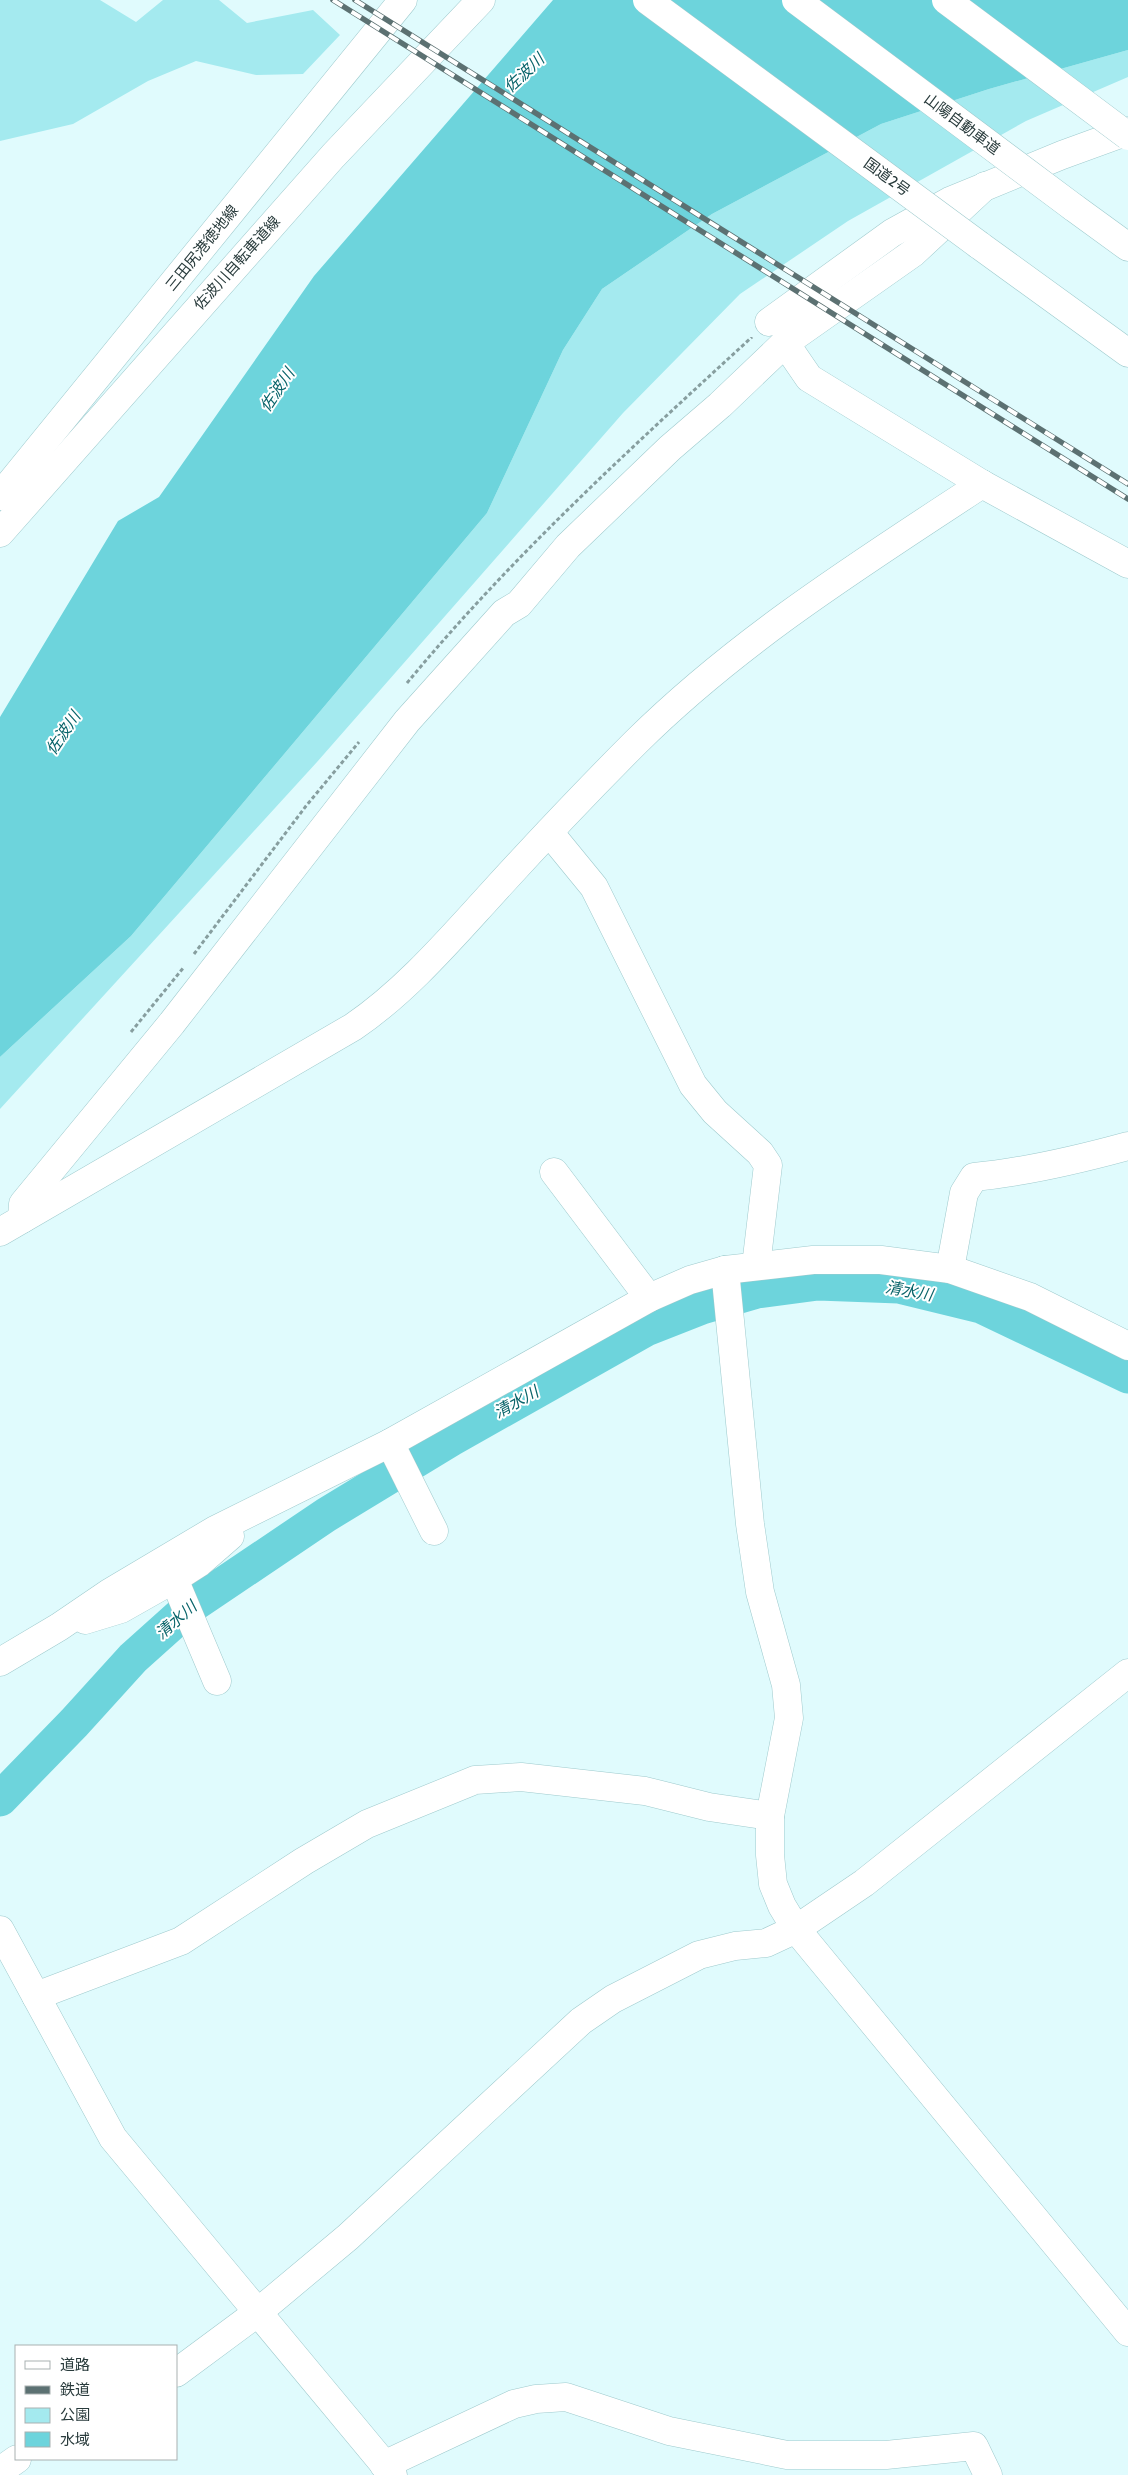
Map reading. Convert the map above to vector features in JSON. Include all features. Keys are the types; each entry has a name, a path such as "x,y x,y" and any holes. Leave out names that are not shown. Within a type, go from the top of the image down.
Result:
{"main road":[{"name":"三田尻港徳地線","path":"0,496 403,0"},
{"name":"佐波川自転車道線","path":"0,533 333,156 481,0"},
{"name":"国道2号","path":"647,0 1128,353"},
{"name":"山陽自動車道","path":"796,0 1128,247"},
{"path":"946,0 1128,136"},
{"path":"11,1226 23,1204 172,1023 407,721 504,613 519,604 536,586 541,575 568,546 670,448 720,405 777,333 892,233 950,201 1128,131"},
{"path":"777,333 809,378 982,484 1128,564"},
{"path":"11,1226 353,1027 376,1011 428,961 638,740 742,647 811,597 982,484"},
{"path":"549,832 594,886 693,1085 715,1112 760,1154 768,1165 756,1266"},
{"path":"950,1270 964,1193 974,1177 1008,1174 1066,1163 1128,1146"},
{"path":"554,1172 648,1298"},
{"path":"0,1662 59,1627 109,1593 215,1530 390,1443 648,1298 690,1280 726,1275 756,1266 813,1260 881,1260 950,1270 1030,1297 1128,1346"},
{"path":"726,1275 750,1524 760,1592 786,1685 789,1718 770,1816 770,1855 773,1884 782,1906 796,1928 1128,2332"},
{"path":"390,1443 434,1531"},
{"path":"59,1627 121,1608 174,1579 199,1563 254,1510"},
{"path":"174,1579 217,1681"},
{"path":"178,2372 257,2314 398,2192 581,2021 613,1999 699,1955 735,1946 766,1943 796,1928 864,1883 1128,1673"},
{"path":"36,1996 181,1941 304,1861 367,1824 475,1780 521,1778 645,1791 709,1807 770,1816"},
{"path":"0,1930 113,2138 388,2470 514,2404 536,2399 566,2397 669,2431 787,2456 886,2455 974,2446 988,2475"},
{"path":"0,2471 16,2460"}],"green space":[{"path":"0,0 100,0 136,22 163,0 219,0 247,23 313,10 340,35 303,74 256,75 196,61 148,81 73,124 0,141"},
{"path":"1128,50 1128,77 1026,121 848,221 740,294 623,413 317,762 0,1109 0,1057 131,936 487,513 563,350 602,289 712,214 881,124 989,89"}],"water":[{"name":"佐波川","path":"553,0 1128,0 1128,50 989,89 881,124 712,214 602,289 563,350 487,513 131,936 0,1057 0,717 118,521 159,497 314,276"}],"waterway":[{"name":"清水川","path":"0,1799 74,1723 133,1658 191,1606 326,1515 451,1439 646,1329 702,1307 757,1291 818,1283 899,1286 981,1306 1128,1376"}],"railway":[{"path":"333,0 1128,499"},
{"path":"355,0 1128,484"}]}
